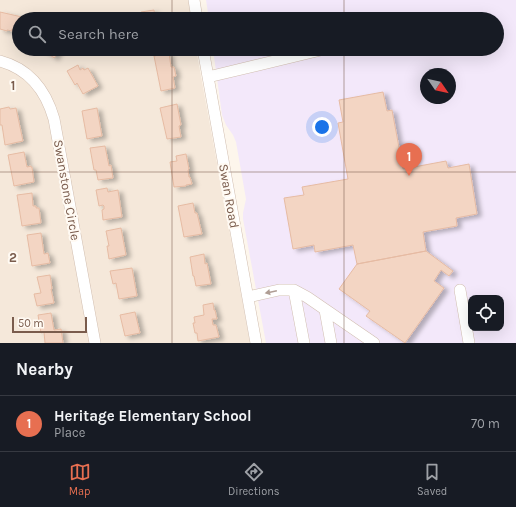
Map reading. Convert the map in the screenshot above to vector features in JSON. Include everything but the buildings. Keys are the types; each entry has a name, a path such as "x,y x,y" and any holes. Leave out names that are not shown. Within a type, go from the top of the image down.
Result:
{"street":[{"path":"194,0 196,12"},
{"name":"Swan Road","path":"204,56 256,343"},
{"path":"208,77 296,56"},
{"name":"Swanstone Circle","path":"0,61 17,68 28,75 45,95 50,107 54,119 95,343"},
{"path":"248,296 279,290 294,290 307,297 374,343"},
{"path":"294,290 304,343"},
{"path":"460,290 469,343"},
{"path":"326,310 331,343"},
{"path":"356,331 358,343"}],"shaded area":[{"path":"0,0 188,0 190,12 12,12 12,56 197,56 250,343 0,343"},
{"path":"206,0 516,0 516,343 266,343 243,219 246,199 236,142 222,115 214,56 504,56 504,12 208,12"}],"place":[{"name":"Heritage Elementary School","path":"409,176"}]}
